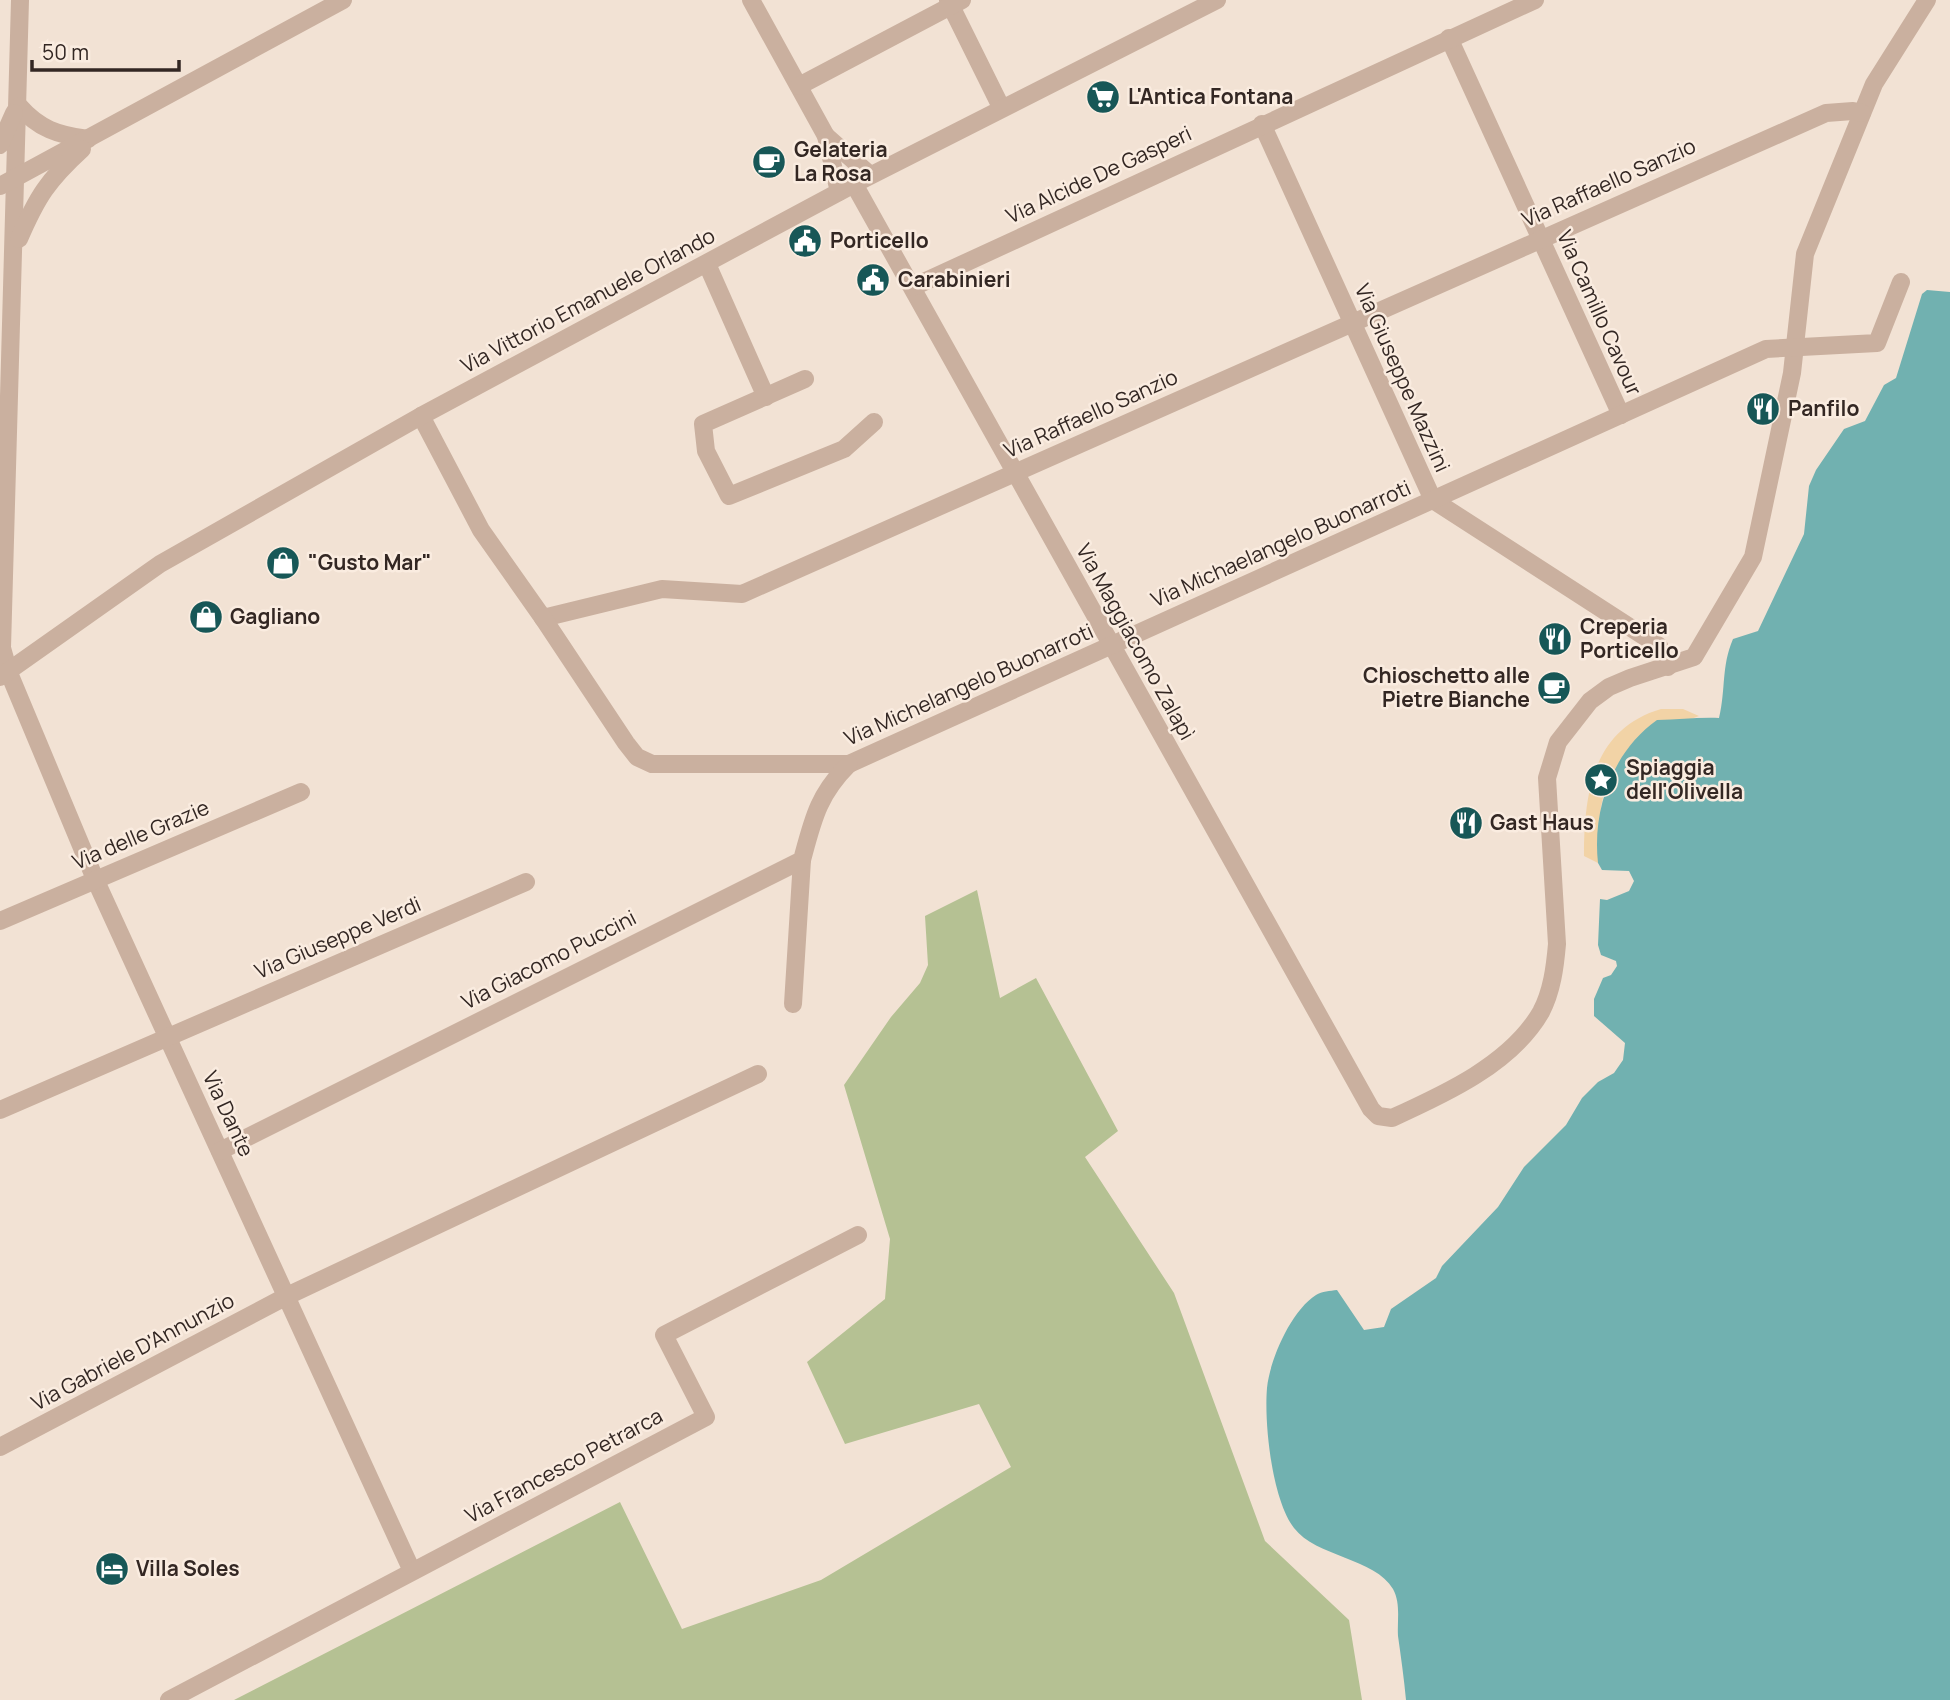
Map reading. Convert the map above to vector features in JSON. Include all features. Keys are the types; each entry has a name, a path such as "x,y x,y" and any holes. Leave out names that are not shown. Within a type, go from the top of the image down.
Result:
{"street":[{"name":"Via Dante","path":"20,0 2,648 4,675 412,1571"},
{"path":"0,186 343,0"},
{"path":"751,0 827,136 870,175"},
{"name":"Via Vittorio Emanuele Orlando","path":"4,675 160,564 421,416 870,175 1215,0"},
{"name":"Via Alcide De Gasperi","path":"913,287 1535,0"},
{"path":"1668,667 1693,657 1753,557 1792,373 1805,254 1881,72 1925,1"},
{"path":"799,86 953,2 1001,107"},
{"name":"Via Camillo Cavour","path":"1449,38 1620,415"},
{"path":"0,145 18,102 34,123 56,134 95,135"},
{"name":"Via Raffaello Sanzio","path":"543,618 662,589 743,594 1352,321 1826,113 1862,113"},
{"name":"Via Giuseppe Mazzini","path":"1262,124 1433,500 1658,646 1668,667"},
{"path":"15,253 37,197 56,173 95,135"},
{"name":"Via Maggiacomo Zalapì","path":"827,136 846,188 913,287 1371,1109 1382,1118 1392,1118 1473,1076 1531,1027 1542,1010 1555,970 1557,944 1547,778 1558,742 1590,701 1609,687 1668,667"},
{"path":"0,229 15,253"},
{"path":"707,264 766,397"},
{"path":"1433,500 1766,349 1795,345 1877,343 1901,282"},
{"path":"805,379 703,425 706,451 729,496 844,449 874,422"},
{"path":"421,416 481,530 543,618"},
{"name":"Via Michaelangelo Buonarroti","path":"1111,646 1433,500"},
{"name":"Via Michelangelo Buonarroti","path":"543,618 626,743 637,757 652,764 819,767 849,764 1111,646"},
{"path":"793,1004 802,860 818,802 829,783 849,764"},
{"name":"Via delle Grazie","path":"0,921 301,792"},
{"name":"Via Giacomo Puccini","path":"220,1151 802,860"},
{"name":"Via Giuseppe Verdi","path":"0,1110 526,882"},
{"name":"Via Gabriele D'Annunzio","path":"0,1447 287,1296 758,1074"},
{"name":"Via Francesco Petrarca","path":"169,1700 706,1417 664,1335 858,1235"}],"green space":[{"path":"977,890 1000,998 1036,978 1118,1131 1085,1157 1174,1293 1265,1541 1349,1620 1362,1700 234,1700 620,1502 682,1629 821,1580 1011,1467 979,1404 845,1444 807,1362 885,1299 890,1239 844,1085 891,1017 920,983 928,965 925,916"}],"sand":[{"name":"Spiaggia dell'Olivella","path":"1661,709 1683,709 1699,716 1683,722 1615,771 1605,788 1601,807 1598,863 1584,856 1586,809 1597,766 1620,732 1638,718"}],"water":[{"path":"1927,290 1950,292 1950,1700 1406,1700 1398,1636 1398,1606 1393,1589 1373,1570 1304,1538 1286,1515 1275,1480 1268,1440 1266,1403 1272,1363 1298,1312 1307,1302 1323,1292 1337,1290 1364,1330 1384,1327 1391,1309 1436,1278 1442,1266 1498,1207 1524,1167 1566,1125 1582,1098 1598,1082 1614,1073 1623,1060 1625,1043 1594,1016 1594,999 1603,978 1611,975 1617,966 1616,961 1601,955 1598,945 1600,899 1607,900 1629,891 1634,881 1629,871 1602,870 1598,863 1598,822 1609,783 1628,748 1657,720 1719,718 1727,659 1733,639 1758,631 1804,534 1809,486 1816,470 1844,429 1865,421 1884,385 1896,378 1922,294"}],"place":[{"name":"L'Antica Fontana","path":"1103,97"},
{"name":"Gelateria La Rosa","path":"769,162"},
{"name":"Porticello","path":"805,241"},
{"name":"Carabinieri","path":"873,280"},
{"name":"Panfilo","path":"1763,409"},
{"name":"\"Gusto Mar\"","path":"283,563"},
{"name":"Gagliano","path":"206,617"},
{"name":"Creperia Porticello","path":"1555,639"},
{"name":"Chioschetto alle Pietre Bianche","path":"1554,688"},
{"name":"Spiaggia dell'Olivella","path":"1601,780"},
{"name":"Gast Haus","path":"1466,823"},
{"name":"Villa Soles","path":"112,1569"}]}
